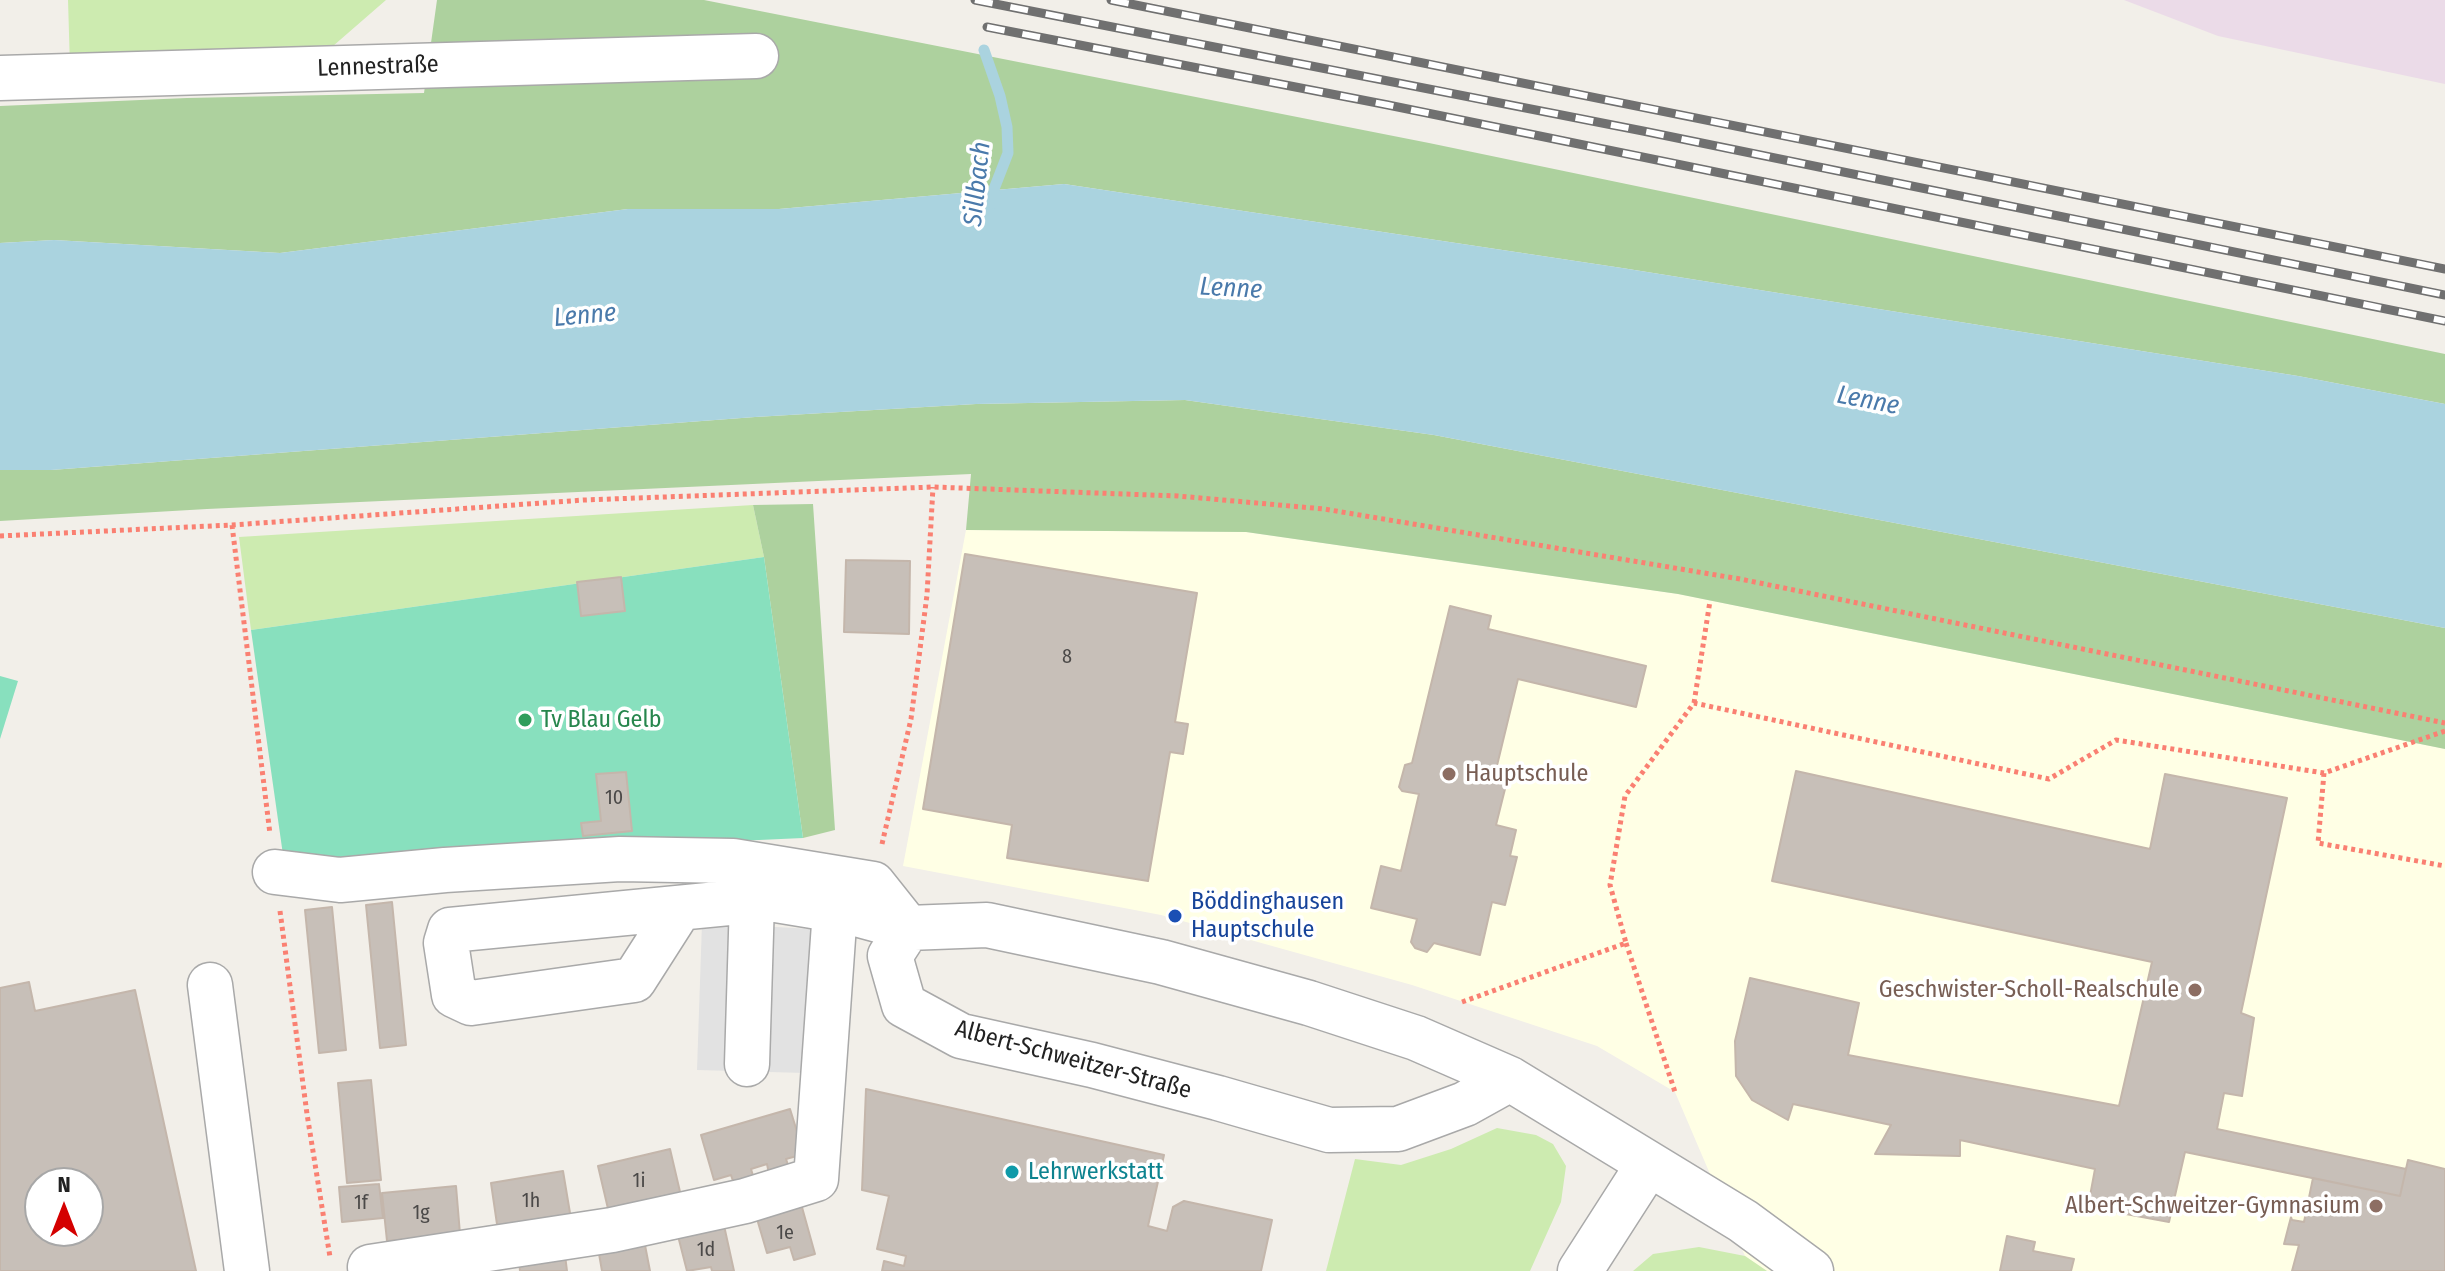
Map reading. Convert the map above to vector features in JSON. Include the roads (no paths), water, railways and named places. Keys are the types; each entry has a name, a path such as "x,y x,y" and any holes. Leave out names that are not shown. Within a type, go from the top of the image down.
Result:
{"street":[{"name":"Lennestraße","path":"0,78 756,56"},
{"path":"275,872 340,880 620,859 733,861 873,884 908,928"},
{"path":"680,908 634,980 471,1003 454,995 446,943 450,930 770,899 835,910 908,928 987,925 1161,962 1309,1003 1416,1038 1510,1079 1743,1221 1811,1271"},
{"path":"747,1064 752,901"},
{"path":"371,1271 370,1267 612,1230 745,1201 816,1179 835,910"},
{"name":"Albert-Schweitzer-Straße","path":"908,928 890,956 904,1005 961,1036 1148,1080 1329,1130 1398,1129 1465,1104 1510,1079"},
{"path":"210,985 247,1271"},
{"path":"1580,1271 1648,1165"}],"water":[{"name":"Lenne","path":"1064,184 1622,268 2298,376 2445,404 2445,628 1434,435 1185,400 976,404 755,417 51,470 0,470 0,243 54,240 280,253 628,209 779,209"}],"waterway":[{"name":"Sillbach","path":"984,50 1007,127 1008,153 994,189 994,203"}],"railway":[{"path":"975,0 1643,131 2445,295"},
{"path":"1111,0 2445,269"},
{"path":"987,27 1388,105 2445,321"}],"place":[{"name":"Tv Blau Gelb","path":"525,720"},
{"name":"Hauptschule","path":"1449,774"},
{"name":"Böddinghausen Hauptschule","path":"1175,916"},
{"name":"Geschwister-Scholl-Realschule","path":"2195,990"},
{"name":"Lehrwerkstatt","path":"1012,1172"},
{"name":"Albert-Schweitzer-Gymnasium","path":"2376,1206"}]}
